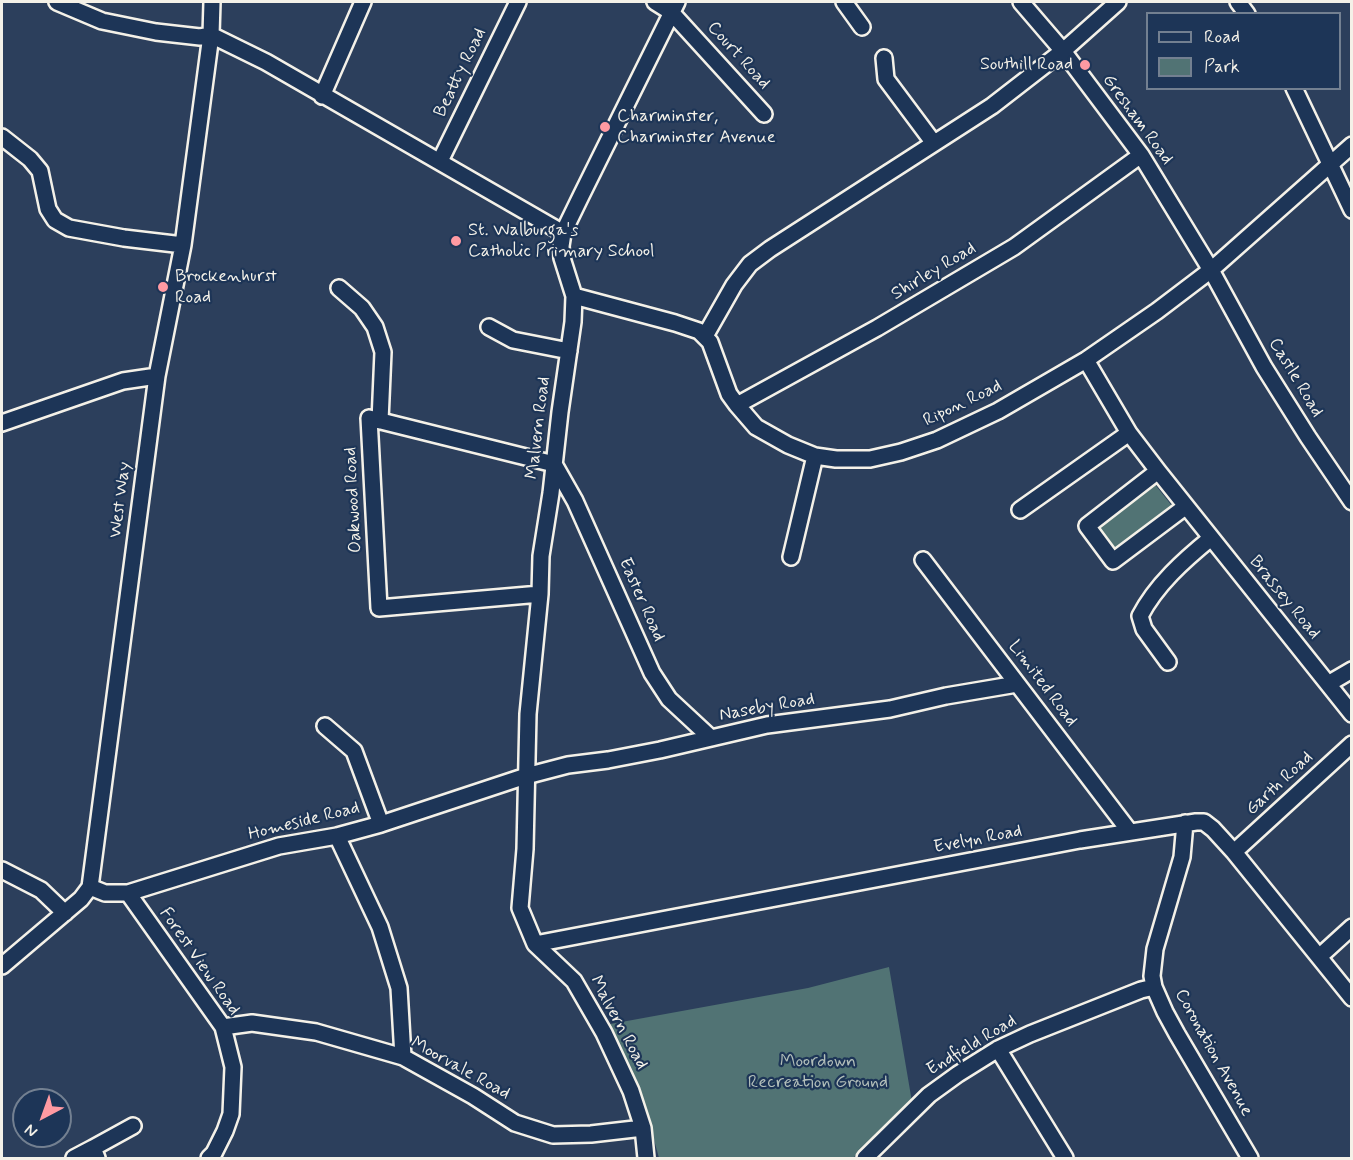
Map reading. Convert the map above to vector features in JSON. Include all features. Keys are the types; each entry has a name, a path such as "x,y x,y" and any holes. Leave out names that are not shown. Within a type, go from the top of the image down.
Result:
{"street":[{"path":"57,2 102,21 156,32 200,37 212,35 266,62 564,233 674,7"},
{"name":"West Way","path":"90,887 157,376 183,245 212,35 212,2"},
{"path":"322,96 363,2"},
{"name":"Beatty Road","path":"440,161 518,2"},
{"name":"Court Road","path":"655,2 674,7 764,114"},
{"path":"844,2 862,27"},
{"name":"Gresham Road","path":"1021,2 1063,51 1141,155 1211,270"},
{"path":"574,296 684,326 699,331 705,336 734,285 750,264 933,142 992,106 1063,51 1118,2"},
{"path":"884,58 886,78 933,142"},
{"path":"1295,90 1352,210"},
{"path":"2,138 30,159 40,171 48,209 55,220 69,228 183,245"},
{"name":"Ripon Road","path":"705,336 710,342 729,394 756,427 814,456 836,459 870,459 901,452 937,440 998,411 1086,360 1211,270 1352,146"},
{"name":"Shirley Road","path":"736,405 877,328 1014,247 1141,155"},
{"name":"Malvern Road","path":"564,233 561,246 562,258 574,296 573,322 541,556 540,594 528,714 525,849 520,908 535,944 574,981 604,1032 631,1090 643,1128 646,1158"},
{"name":"Castle Road","path":"1211,270 1264,367 1352,502"},
{"path":"339,288 362,308 375,327 381,344 383,352 380,421 554,464"},
{"path":"495,336 569,351"},
{"name":"Brassey Road","path":"1086,360 1129,433 1185,507 1352,714"},
{"path":"2,423 123,381 157,376"},
{"name":"Oakwood Road","path":"380,421 369,418 379,608 540,594"},
{"path":"1020,510 1129,433"},
{"path":"791,557 814,456"},
{"name":"Easter Road","path":"554,464 575,501 652,673 669,699 711,738"},
{"path":"1158,471 1087,526 1113,561 1185,507"},
{"path":"1168,662 1144,628 1140,616 1147,602 1169,576 1188,556 1211,538"},
{"name":"Limited Road","path":"923,560 1130,832"},
{"path":"1328,684 1352,670"},
{"name":"Naseby Road","path":"526,776 568,765 660,750 766,725 890,709 946,696 1017,684"},
{"path":"325,726 354,752 381,824"},
{"name":"Garth Road","path":"1234,852 1352,744"},
{"name":"Homeside Road","path":"90,887 105,893 128,893 279,846 337,836 381,824 526,776"},
{"name":"Evelyn Road","path":"535,944 1080,840 1204,822 1234,852 1352,998"},
{"name":"Coronation Avenue","path":"1185,823 1182,857 1155,949 1152,976 1154,987 1177,1034 1250,1158"},
{"path":"337,836 380,927 399,988 403,1057"},
{"path":"2,870 41,890 65,913"},
{"path":"2,966 81,899 90,887"},
{"name":"Forest View Road","path":"128,893 223,1027 232,1067 231,1114 225,1131 209,1158"},
{"path":"1318,957 1352,927"},
{"name":"Endfield Road","path":"871,1157 929,1095 998,1049 1072,1017 1154,987"},
{"name":"Moorvale Road","path":"223,1027 252,1023 316,1032 403,1057 473,1096 515,1123 553,1135 591,1134 643,1128"},
{"path":"998,1049 1065,1158"},
{"path":"74,1158 95,1153 133,1126"}],"green space":[{"path":"1153,482 1176,511 1114,553 1094,527"},
{"name":"Moordown Recreation Ground","path":"889,967 912,1102 853,1158 659,1158 650,1125 605,1025 808,988"}],"place":[{"name":"Southill Road","path":"1085,65"},
{"name":"Charminster, Charminster Avenue","path":"605,127"},
{"name":"St. Walburga's Catholic Primary School","path":"456,241"},
{"name":"Brockenhurst Road","path":"163,287"}]}
